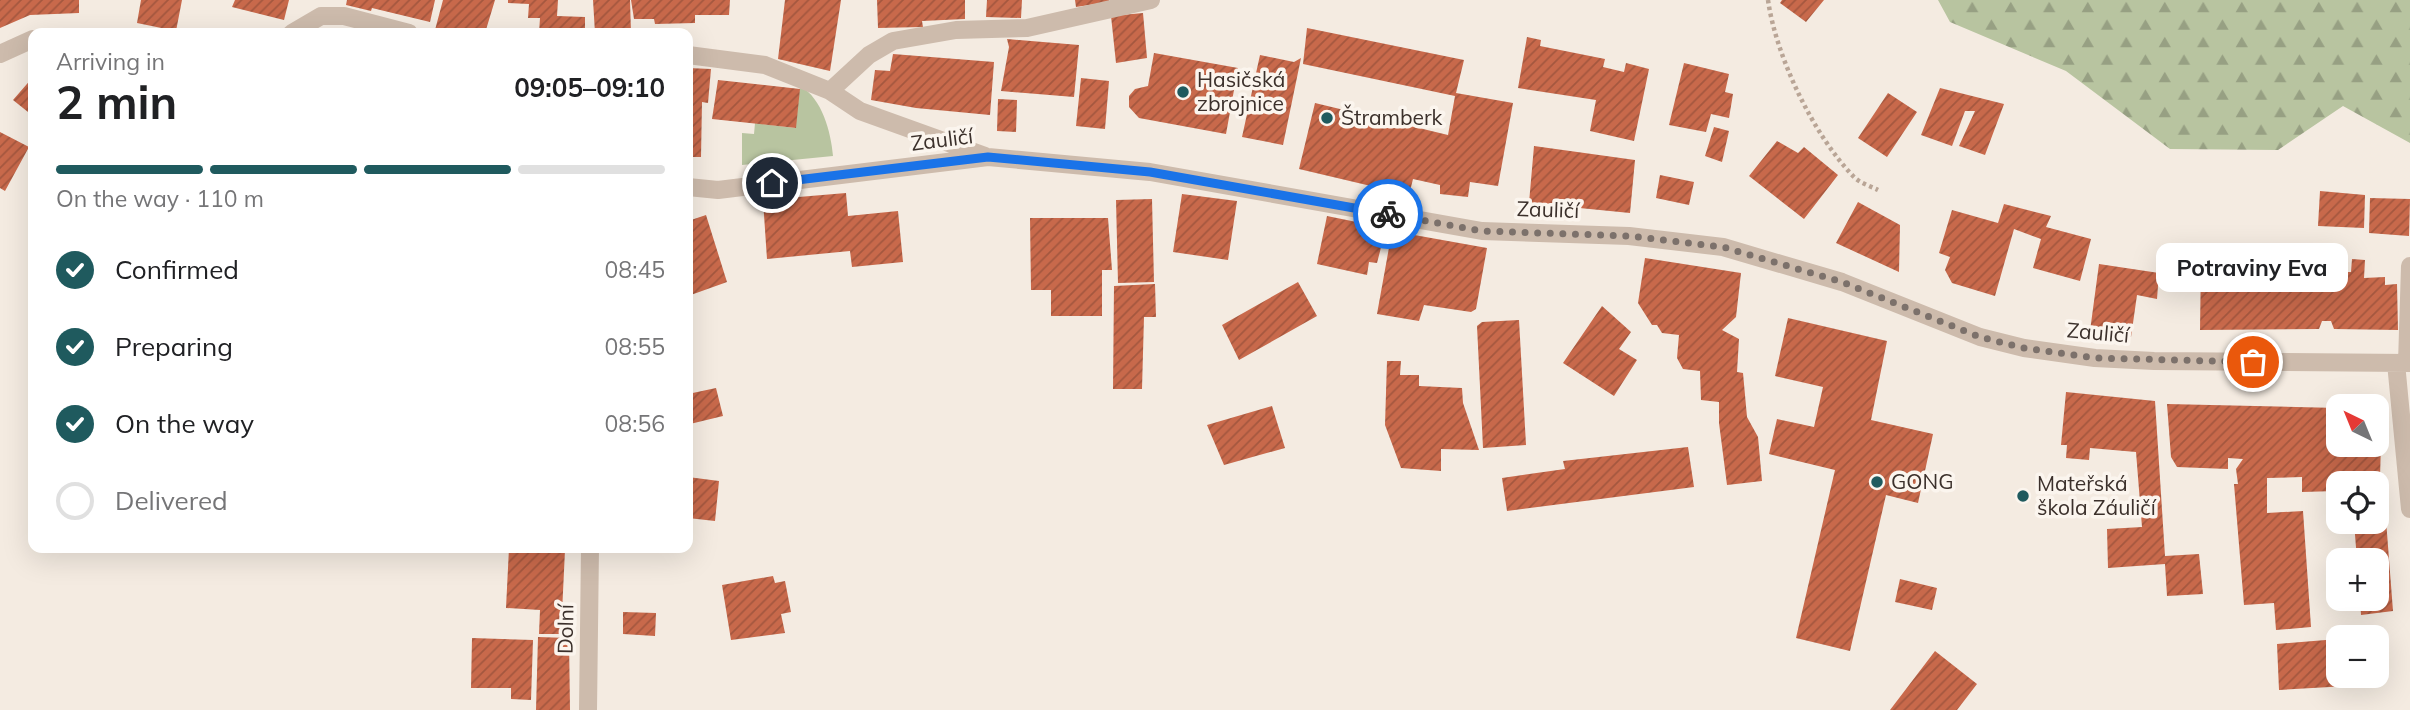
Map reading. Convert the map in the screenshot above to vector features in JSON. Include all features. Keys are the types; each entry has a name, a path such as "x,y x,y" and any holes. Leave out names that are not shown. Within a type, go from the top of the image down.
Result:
{"street":[{"path":"830,91 869,55 893,41 956,30 1027,27 1151,0"},
{"path":"301,28 321,16 344,16 390,28"},
{"path":"0,54 28,41"},
{"path":"693,56 765,65 830,91 860,111 988,157"},
{"name":"Zauličí","path":"693,188 718,190 988,157 1150,172 1482,231 1629,236 1723,247 1842,282 1980,337 2024,348 2095,358 2154,361 2404,363"},
{"path":"2410,267 2404,363 2410,509"},
{"name":"Dolní","path":"588,710 590,553"}],"path":[{"path":"1768,0 1782,57 1825,141 1856,179 1878,190"}],"green space":[{"path":"1938,0 2410,0 2410,143 2343,106 2278,150 2170,149 2066,71 1950,22"},
{"path":"800,86 808,91 820,107 833,156 742,165 742,133 754,134 755,123 795,128"}],"building":[{"path":"0,0 79,0 79,13 30,15 0,28"},
{"path":"141,0 182,0 177,28 137,23"},
{"path":"235,0 289,0 284,20 232,7"},
{"path":"347,0 435,0 430,22 372,8 371,11 346,5"},
{"path":"443,0 495,0 487,28 436,28"},
{"path":"508,0 558,0 557,16 585,17 585,28 539,28 540,18 528,18 529,4 508,3"},
{"path":"593,0 630,0 631,28 595,28"},
{"path":"631,0 730,0 729,15 695,15 695,23 655,24 654,19 634,19"},
{"path":"785,0 841,0 830,71 778,59"},
{"path":"877,0 965,0 965,19 922,21 923,27 878,28"},
{"path":"987,0 1022,0 1021,18 986,17"},
{"path":"1075,0 1109,0 1109,2 1076,7"},
{"path":"1782,0 1824,0 1806,22 1780,3"},
{"path":"1143,13 1147,58 1116,63 1111,16"},
{"path":"1307,28 1464,60 1456,93 1513,103 1498,186 1470,182 1468,197 1440,194 1440,185 1413,179 1409,195 1299,169 1315,103 1448,135 1455,96 1303,64"},
{"path":"1527,37 1541,40 1540,46 1605,59 1603,67 1624,72 1626,63 1649,69 1634,141 1590,131 1596,100 1518,88"},
{"path":"1007,39 1079,45 1074,97 1001,91 1009,47"},
{"name":"Hasičská zbrojnice","path":"1154,53 1238,68 1226,134 1139,118 1129,107 1129,96 1135,89 1148,86"},
{"path":"893,54 994,62 990,115 916,108 871,100 875,70 890,71"},
{"path":"1260,55 1294,62 1301,58 1283,145 1242,137"},
{"path":"1684,63 1729,74 1725,92 1733,94 1729,118 1711,114 1706,132 1669,125"},
{"path":"693,68 711,69 708,103 702,102 701,157 693,157"},
{"path":"1081,78 1109,81 1105,129 1076,126"},
{"path":"718,80 800,89 796,128 712,119"},
{"path":"28,83 28,112 13,100"},
{"path":"1940,88 2004,104 1985,155 1959,146 1975,111 1965,111 1952,146 1921,135"},
{"path":"1888,93 1917,112 1887,157 1858,138"},
{"path":"998,99 1017,100 1016,132 997,131"},
{"path":"1714,127 1729,131 1722,162 1705,156"},
{"path":"0,132 28,149 5,191 0,188"},
{"path":"1777,141 1798,153 1804,147 1838,175 1804,219 1749,176"},
{"path":"1534,146 1635,160 1630,213 1529,203"},
{"path":"1660,175 1694,182 1689,205 1656,198"},
{"path":"2320,191 2365,195 2364,228 2318,226"},
{"path":"846,193 848,216 898,211 903,262 852,267 850,251 767,259 763,200"},
{"path":"1182,194 1237,201 1228,260 1173,252"},
{"path":"2370,198 2410,199 2409,236 2369,233"},
{"path":"1152,199 1154,282 1118,283 1116,200"},
{"path":"1858,202 1900,225 1899,272 1836,243"},
{"path":"2004,204 2051,216 2046,227 2091,239 2080,281 2033,268 2041,239 2014,229 1995,296 1952,283 1945,270 1950,257 1939,253 1952,210 1998,223"},
{"path":"706,215 727,282 693,294 693,219"},
{"path":"1327,216 1386,228 1377,263 1369,262 1367,275 1317,264"},
{"path":"1030,218 1108,218 1112,270 1102,270 1102,316 1051,316 1051,290 1031,290"},
{"path":"1392,231 1487,248 1476,309 1471,312 1424,305 1419,321 1377,314"},
{"path":"1645,258 1741,273 1736,317 1722,330 1739,339 1737,372 1743,373 1747,417 1758,437 1762,481 1727,485 1719,402 1701,400 1700,371 1683,369 1677,358 1679,335 1662,333 1657,325 1652,325 1638,303"},
{"path":"2308,258 2341,259 2340,272 2351,272 2352,259 2365,260 2364,278 2385,277 2385,285 2397,284 2398,330 2334,329 2331,321 2322,321 2319,329 2200,330 2201,260 2293,259 2293,270 2308,271"},
{"path":"2099,264 2159,273 2157,299 2137,295 2131,337 2090,331"},
{"path":"1298,282 1317,316 1239,360 1222,325"},
{"path":"1155,284 1156,317 1144,317 1142,389 1113,389 1114,286"},
{"path":"1602,306 1631,332 1619,349 1637,360 1614,396 1563,363"},
{"name":"GONG","path":"1788,318 1887,341 1871,420 1933,434 1918,503 1886,495 1850,651 1796,638 1835,470 1769,454 1777,419 1814,427 1823,387 1775,376"},
{"path":"1519,320 1526,445 1483,448 1477,326 1482,322"},
{"path":"1387,361 1401,361 1400,375 1419,375 1419,386 1462,388 1463,403 1479,450 1441,449 1441,471 1401,468 1385,425"},
{"path":"716,388 723,416 693,423 693,393"},
{"path":"2066,392 2155,401 2165,556 2199,554 2203,594 2167,596 2165,564 2108,568 2107,529 2142,527 2136,452 2090,448 2089,460 2066,458 2067,445 2061,445"},
{"path":"2167,404 2326,408 2326,457 2381,457 2380,471 2326,471 2326,491 2302,492 2302,477 2267,478 2267,513 2303,511 2311,627 2276,630 2274,603 2244,605 2234,484 2238,484 2236,469 2243,459 2228,458 2228,469 2177,467 2171,457"},
{"path":"1272,406 1285,448 1224,465 1207,425"},
{"path":"1688,447 1694,487 1507,511 1502,478 1565,469 1563,461"},
{"path":"693,478 719,481 715,521 693,519"},
{"path":"2355,534 2387,534 2388,548 2356,548"},
{"path":"509,553 565,553 561,634 539,634 540,610 506,608"},
{"path":"2389,559 2393,611 2361,615 2361,611 2389,611"},
{"path":"773,576 775,583 785,581 791,612 781,614 785,633 731,640 722,585"},
{"path":"1900,579 1937,588 1932,610 1895,602"},
{"path":"623,612 656,613 655,636 623,634"},
{"path":"538,637 569,638 570,710 536,710"},
{"path":"472,638 533,640 531,700 511,699 511,688 471,688"},
{"path":"2326,640 2326,687 2279,690 2277,644"},
{"path":"1935,651 1977,684 1957,710 1890,710"}],"way so far":[{"path":"1388,214 1482,231 1629,236 1723,247 1842,282 1980,337 2024,348 2095,358 2253,362"}],"place":[{"name":"Hasičská zbrojnice","path":"1183,92"},
{"name":"Štramberk","path":"1327,118"},
{"name":"Potraviny Eva","path":"2253,362"},
{"name":"GONG","path":"1877,482"},
{"name":"Mateřská škola Záuličí","path":"2023,496"}],"route":[{"path":"772,183 988,157 1150,172 1388,214"}]}
